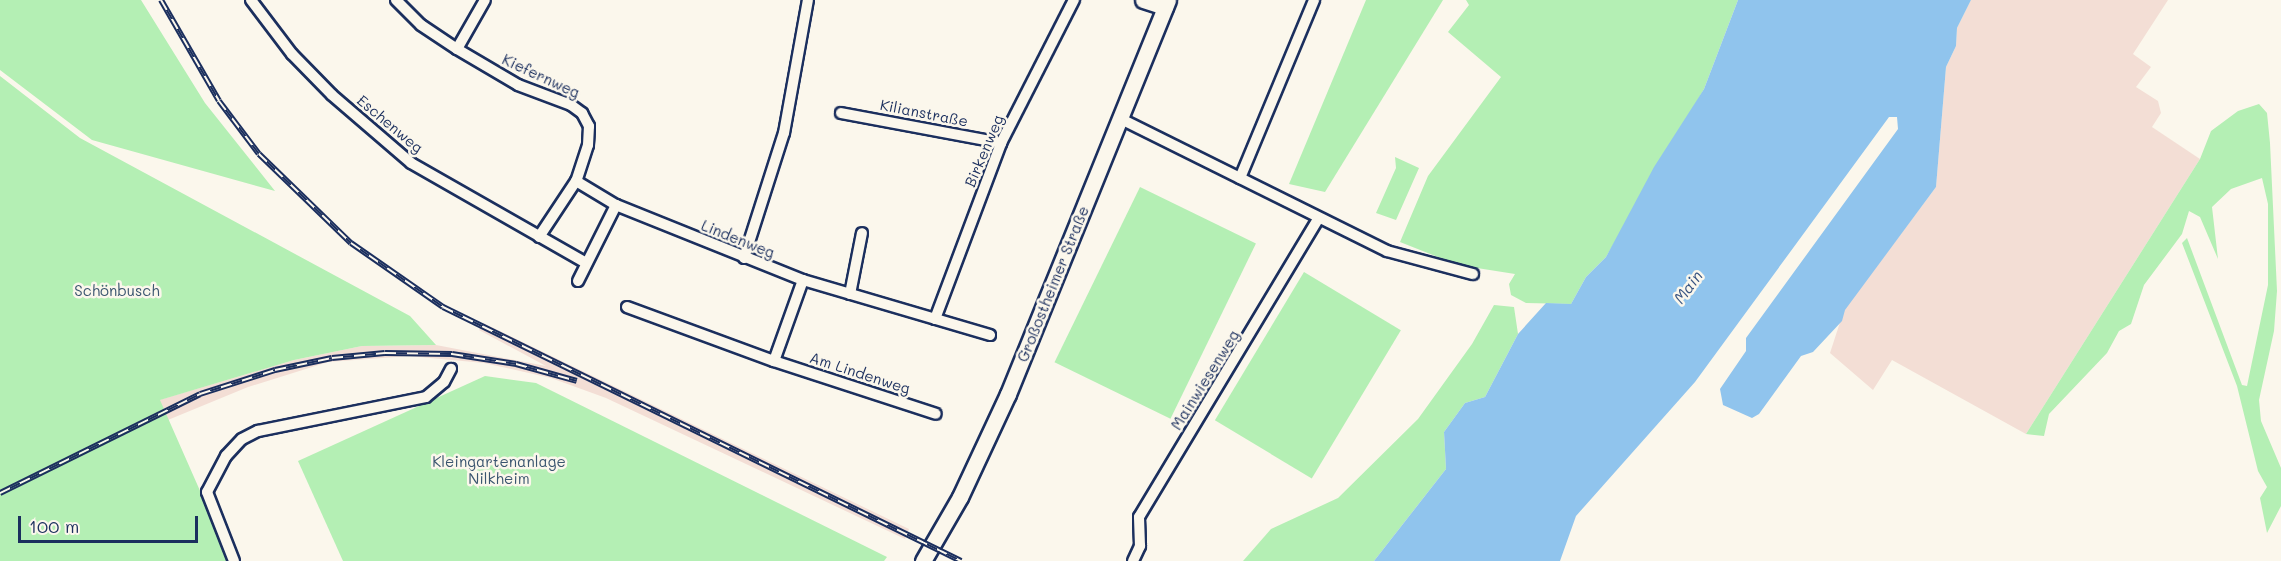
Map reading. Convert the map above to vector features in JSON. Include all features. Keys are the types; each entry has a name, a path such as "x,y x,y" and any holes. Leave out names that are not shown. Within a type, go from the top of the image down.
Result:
{"main road":[{"path":"1143,0 1166,4"},
{"name":"Großostheimer Straße","path":"923,561 988,440 1121,119 1166,4"}],"street":[{"name":"Eschenweg","path":"251,0 292,54 332,95 411,163 539,237"},
{"name":"Kiefernweg","path":"396,0 421,25 456,49 518,86 571,105 582,113 589,126 588,146 576,181"},
{"path":"456,49 485,0"},
{"path":"744,258 784,133 808,0"},
{"name":"Birkenweg","path":"935,319 1001,143 1074,0"},
{"path":"1240,178 1314,0"},
{"name":"Kilianstraße","path":"841,113 1001,143"},
{"path":"1121,119 1387,251 1473,274"},
{"path":"576,181 539,237 586,263"},
{"name":"Lindenweg","path":"576,181 616,205 803,280 990,335"},
{"path":"578,281 616,205"},
{"name":"Mainwiesenweg","path":"1133,561 1140,546 1139,517 1319,218"},
{"path":"850,294 862,233"},
{"path":"774,361 803,280"},
{"name":"Am Lindenweg","path":"627,307 774,361 936,414"},
{"path":"234,561 207,492 226,456 242,439 258,431 426,397 444,382 451,369"}],"shaded area":[{"path":"1971,0 2168,0 2133,54 2151,67 2136,87 2158,101 2161,113 2152,127 2200,159 2026,434 1892,360 1873,390 1830,353 1844,310 1936,187 1946,67 1956,46 1957,28"},
{"path":"483,323 909,529 905,539 606,398 551,378 484,363 409,356 328,362 248,387 163,422 159,400 294,360 362,346 436,345 546,366 479,330"}],"green space":[{"path":"0,0 141,0 205,103 275,191 92,140 0,70"},
{"path":"1366,0 1443,0 1325,192 1289,184"},
{"path":"1466,0 1738,0 1704,89 1606,257 1586,277 1571,304 1526,303 1511,295 1509,284 1515,274 1458,265 1400,242 1428,176 1501,77 1448,32 1469,5"},
{"name":"Schönbusch","path":"0,76 80,138 410,316 436,345 362,346 294,360 160,400 231,561 0,561"},
{"path":"2259,104 2267,113 2270,143 2277,291 2274,331 2259,400 2261,421 2281,468 2281,506 2267,533 2260,498 2267,487 2258,471 2237,386 2182,243 2187,238 2242,385 2247,386 2268,285 2268,204 2262,178 2231,189 2212,207 2218,259 2200,217 2189,211 2182,234 2144,285 2131,324 2119,331 2107,353 2049,414 2044,436 2026,434 2200,159 2211,131 2238,111"},
{"path":"1395,157 1419,168 1396,220 1376,213 1396,168"},
{"path":"1140,187 1256,244 1170,419 1055,362"},
{"path":"1304,272 1401,330 1312,478 1215,420"},
{"path":"1494,305 1514,307 1518,334 1485,397 1465,403 1444,432 1446,469 1374,561 1243,561 1271,529 1338,498 1418,419 1472,344"},
{"name":"Kleingartenanlage Nilkheim","path":"485,376 536,383 887,557 884,561 343,561 298,461"}],"water":[{"name":"Main","path":"1738,0 1971,0 1957,28 1956,46 1946,67 1936,187 1845,310 1842,321 1813,352 1801,356 1759,414 1752,418 1723,405 1720,389 1746,351 1746,338 1898,129 1897,117 1889,117 1695,382 1576,516 1560,561 1374,561 1446,469 1444,432 1465,403 1485,397 1518,334 1546,303 1571,304 1586,277 1606,257 1654,167 1704,89"}],"railway":[{"path":"161,0 219,101 259,154 351,243 443,307 961,561"},
{"path":"0,493 200,394 275,370 332,358 385,353 452,354 516,364 577,381"}]}
